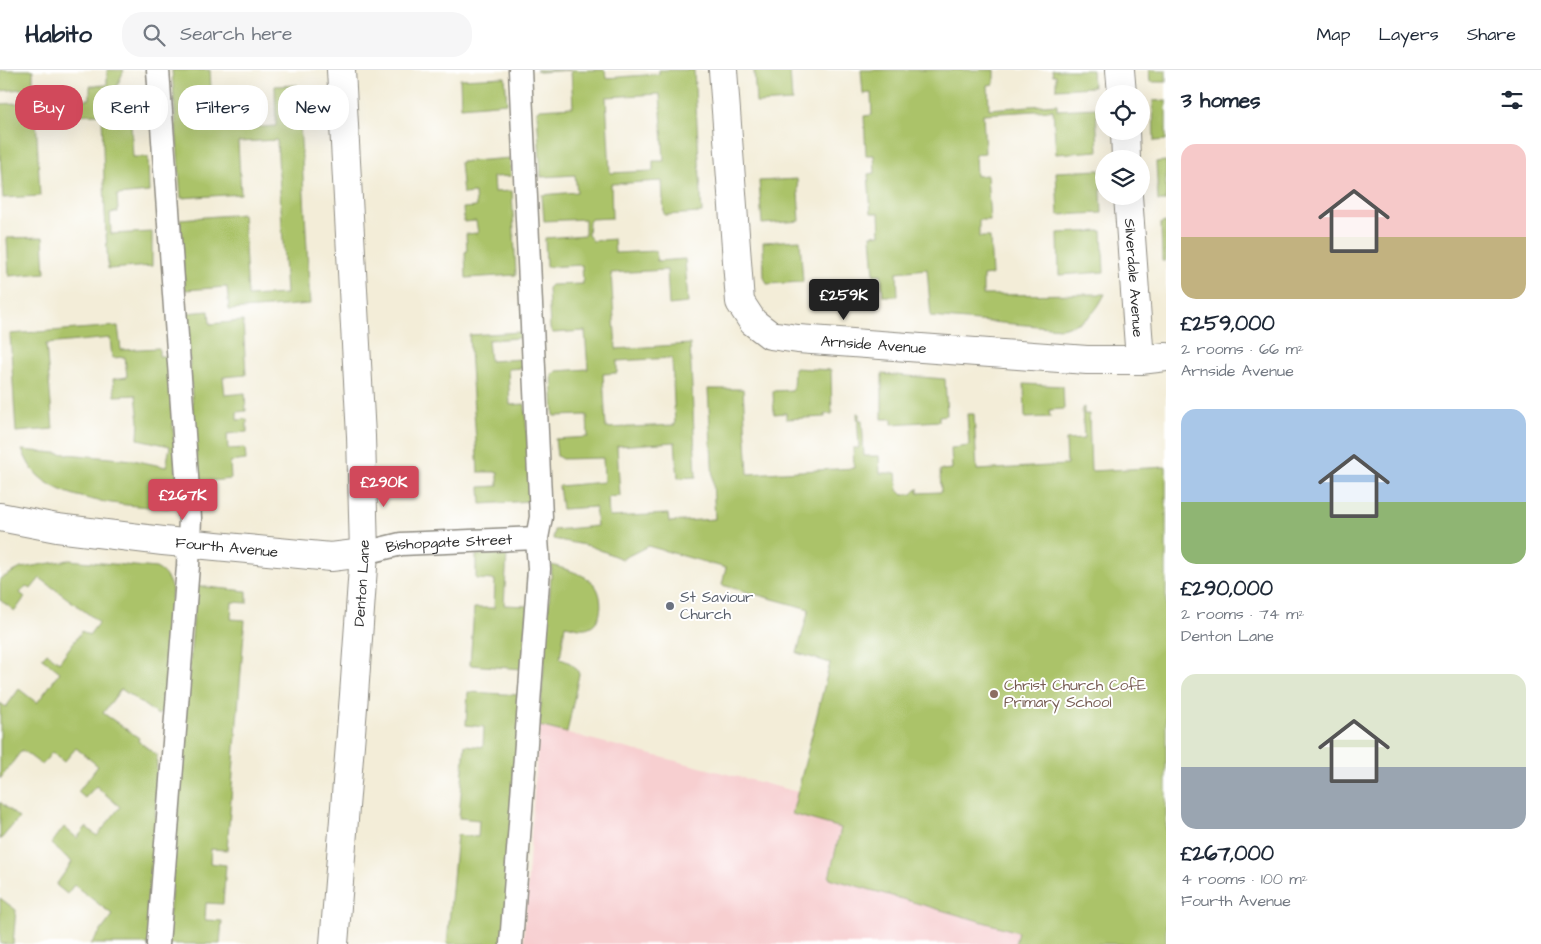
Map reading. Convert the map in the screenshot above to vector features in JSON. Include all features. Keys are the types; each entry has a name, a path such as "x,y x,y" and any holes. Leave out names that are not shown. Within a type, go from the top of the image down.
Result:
{"street":[{"name":"Denton Lane","path":"334,944 364,553 361,436 341,70"},
{"name":"Arnside Avenue","path":"723,70 740,302 753,322 770,335 807,340 1087,360 1153,359"},
{"path":"1120,70 1121,85"},
{"name":"Silverdale Avenue","path":"1129,205 1136,331 1153,359"},
{"name":"Fourth Avenue","path":"0,517 57,528 188,543 331,557 364,553"}],"lane":[{"path":"158,70 190,518 158,944"},
{"path":"511,944 539,569 537,538 541,517 520,70"},
{"name":"Bishopgate Street","path":"364,553 401,544 537,538"}],"shaded area":[{"path":"830,663 1166,944 523,944 539,726 798,792"}],"green space":[{"path":"0,70 33,70 33,85 15,85 15,90 0,91"},
{"path":"107,70 124,70 118,85 107,85"},
{"path":"172,70 210,70 211,85 178,85 178,130 268,130 268,127 276,126 275,86 278,86 278,130 300,130 310,304 229,310 227,287 185,290 180,219 243,214 248,296 286,294 277,140 238,142 241,194 181,198"},
{"path":"536,70 571,70 539,72"},
{"name":"Christ Church CofE Primary School","path":"571,70 605,70 606,78 659,74 659,70 694,70 702,213 664,215 662,181 611,184 612,218 591,219 588,235 593,241 614,239 615,253 656,251 657,261 685,259 688,303 669,305 667,270 611,273 616,349 690,344 696,477 678,478 675,442 617,446 620,496 608,497 609,517 668,514 669,522 715,519 708,389 743,389 748,474 854,468 853,448 859,448 857,413 859,413 859,420 862,420 864,456 879,456 880,473 896,473 898,490 903,495 912,494 918,488 918,493 941,492 940,470 952,469 951,448 969,446 967,414 974,414 977,470 1067,465 1066,440 1084,439 1082,408 1084,407 1084,414 1089,414 1091,471 1166,467 1166,944 1015,944 1018,932 829,878 841,828 792,814 830,663 797,653 809,609 722,585 726,568 648,546 622,559 590,546 553,539 554,530 597,526 595,507 562,509 559,486 604,482 603,458 562,459 557,456 555,439 588,437 587,415 554,416 552,375 556,371 588,369 585,331 553,333 550,329 548,288 551,285 583,284 582,265 546,267 545,238 585,235 585,219 544,221 542,195 577,192 575,175 541,177 537,111 540,109 573,107","holes":["660,94 664,161 653,161 653,171 610,173 606,97","672,358 675,425 606,428 603,374 617,373 617,361"]},
{"path":"754,70 790,70 792,101 756,103"},
{"path":"861,70 994,70 994,84 988,85 989,109 1057,104 1057,110 1095,108 1095,140 1097,140 1098,150 1095,151 1056,154 1053,110 983,114 985,153 975,154 976,176 987,175 990,220 979,220 979,237 990,237 992,275 983,276 983,295 1105,294 1097,308 1083,321 1061,328 931,317 927,269 897,272 898,296 883,296 881,274 874,275 871,235 880,234 879,213 871,213 868,174 875,173 874,155 866,155 864,116 872,115 871,93 863,94"},
{"path":"1052,70 1092,70 1093,87 1056,89 1056,75 1053,75"},
{"path":"1149,70 1166,70 1166,82 1150,82"},
{"path":"505,77 507,103 461,107 460,79"},
{"path":"90,86 93,86 93,114 83,115 83,99 90,99"},
{"path":"1166,100 1166,140 1154,141 1153,101"},
{"path":"15,103 15,130 37,130 40,196 3,198 0,155 0,104"},
{"path":"102,130 131,130 133,157 148,157 149,192 117,195 118,212 110,213 111,234 152,232 152,266 108,269"},
{"path":"510,158 511,176 493,177 494,192 512,191 516,275 466,278 466,234 478,233 476,221 464,222 463,208 476,207 475,193 463,194 460,162"},
{"path":"1166,161 1166,201 1158,201 1156,162"},
{"path":"1095,170 1095,205 1102,205 1102,213 1058,215 1056,172"},
{"path":"797,179 800,221 762,224 759,181"},
{"path":"1166,222 1166,261 1162,261 1161,223"},
{"path":"1102,231 1104,272 1059,275 1058,233"},
{"path":"43,237 45,273 9,276 7,238"},
{"path":"800,240 803,282 767,284 764,277 763,242"},
{"path":"209,311 210,324 243,321 246,375 223,377 225,395 245,393 246,411 237,412 237,420 247,419 247,432 227,434 228,449 245,448 246,460 230,462 231,479 198,482 186,313"},
{"path":"118,326 121,350 159,348 159,356 168,356 177,483 173,506 168,508 115,504 76,496 44,481 28,463 22,450 133,460 166,467 170,446 138,439 139,421 136,395 115,396 113,379 127,377 125,357 112,358 110,338 46,344 53,429 16,432 10,334"},
{"path":"520,332 520,338 488,340 490,361 522,359 523,368 508,369 510,405 525,404 531,501 481,504 480,487 498,486 498,472 478,472 469,335"},
{"path":"794,368 831,370 832,414 825,414 825,417 786,419 786,413 774,414 773,391 793,390"},
{"path":"882,374 945,379 947,415 939,416 939,421 892,424 892,419 882,419"},
{"path":"1024,384 1063,386 1064,409 1049,410 1050,417 1025,418"},
{"path":"507,554 504,605 528,606 523,669 470,665 474,608 494,608 495,580 476,579 476,555"},
{"path":"69,560 156,568 166,577 172,589 164,710 158,715 121,689 103,713 139,738 138,741 157,755 154,871 149,944 91,944 113,915 74,885 67,894 56,885 72,862 51,844 64,827 77,838 86,827 97,836 120,807 96,786 85,798 78,792 98,766 76,748 64,762 52,752 42,765 22,750 0,779 0,703 6,707 19,689 37,703 60,672 42,658 47,653 59,662 82,631 89,635 99,622 40,578 31,589 26,586 20,593 25,597 15,611 0,600 0,579 21,568"},
{"path":"552,565 574,572 590,580 597,588 601,606 598,618 591,626 581,628 565,625 560,659 571,664 579,674 567,733 539,726"},
{"path":"196,586 247,591 247,603 232,602 231,619 245,620 227,850 211,849 210,863 226,865 223,904 206,903 205,920 222,921 220,944 167,944"},
{"path":"468,692 522,695 504,944 447,944 457,835 478,837 479,820 459,818 465,745 483,747 484,727 466,725"},
{"path":"0,802 19,818 0,840"},
{"path":"0,898 16,910 13,944 0,944"}],"place":[{"name":"St Saviour Church","path":"670,606"},
{"name":"Christ Church CofE Primary School","path":"994,694"}]}
